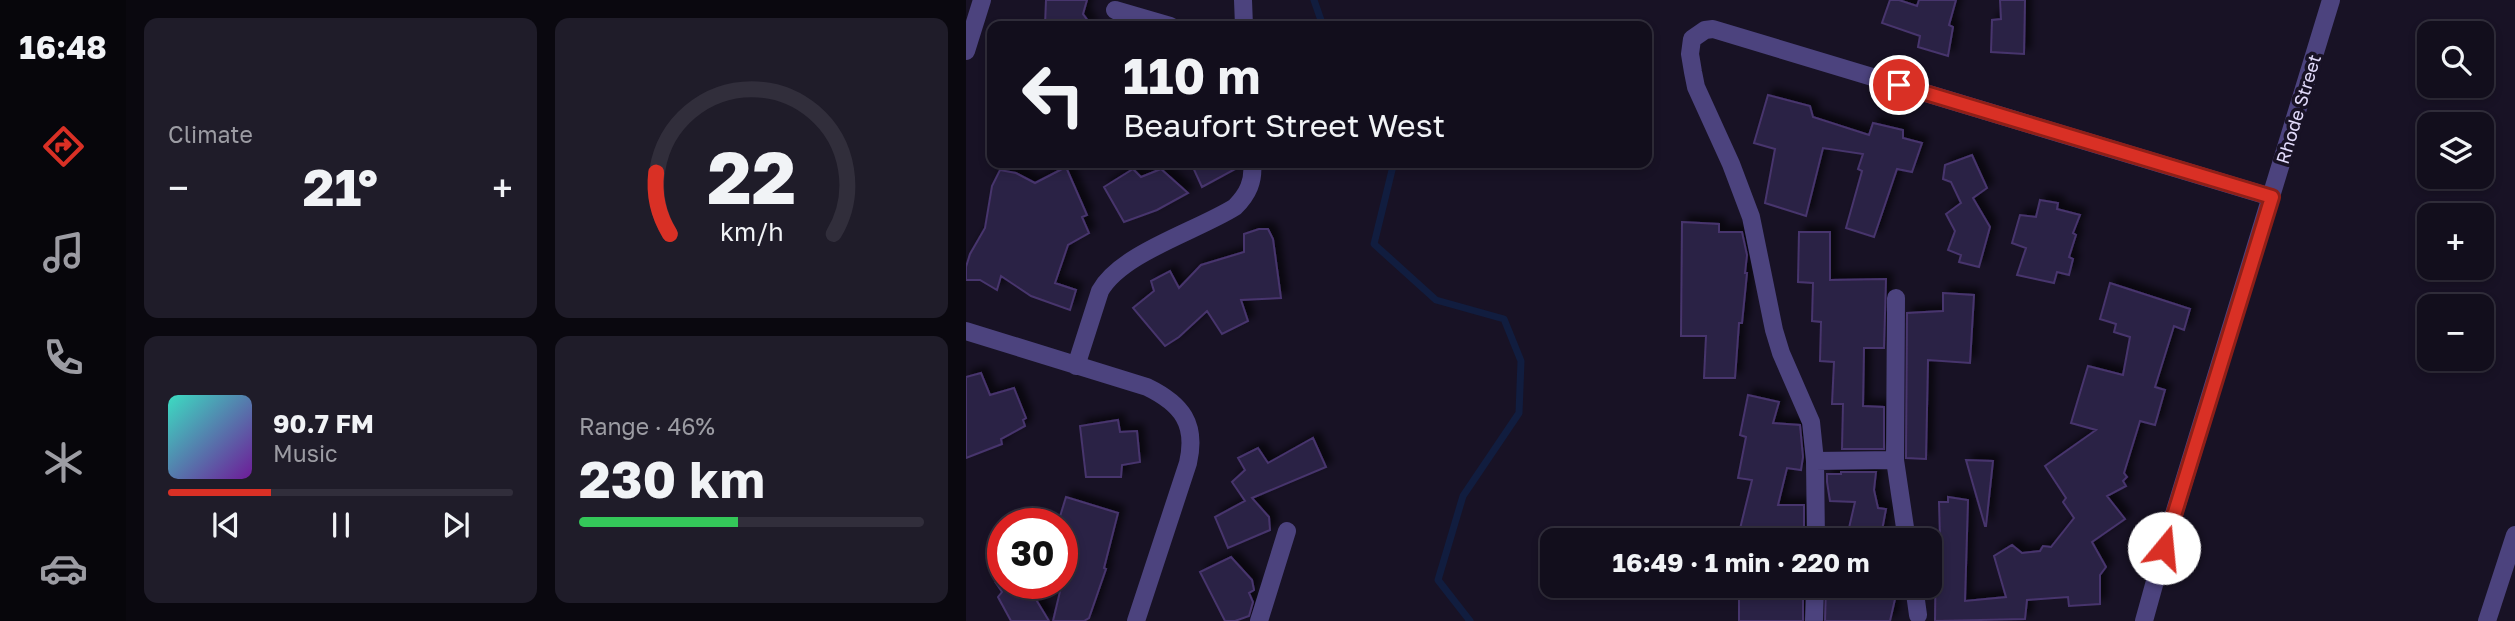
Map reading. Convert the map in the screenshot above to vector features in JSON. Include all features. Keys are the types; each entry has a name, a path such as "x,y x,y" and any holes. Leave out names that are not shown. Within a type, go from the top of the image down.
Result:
{"street":[{"path":"966,51 982,0"},
{"path":"1243,0 1244,21"},
{"name":"Rhode Street","path":"2144,621 2170,527 2331,0"},
{"path":"1115,10 1153,21"},
{"path":"1816,528 1815,461 1811,422 1781,354 1768,308 1751,217 1731,164 1696,87 1690,54 1692,39 1705,30 1713,29 2272,197"},
{"path":"1076,366 1106,280 1126,263 1235,207 1247,194 1252,181 1252,168"},
{"path":"1896,298 1895,460 1905,528"},
{"path":"966,331 1147,387 1163,395 1186,416 1192,446 1188,463 1136,621"},
{"path":"1815,461 1895,460"},
{"path":"1259,621 1287,531"},
{"path":"2487,621 2515,535"},
{"path":"1814,621 1815,598"},
{"path":"1916,598 1918,615"}],"building":[{"path":"1046,0 1087,0 1083,14 1088,21 1045,21"},
{"path":"1890,0 1917,6 1919,0 1956,0 1949,25 1953,27 1948,56 1918,47 1920,36 1882,23"},
{"path":"2000,0 2025,0 2024,54 1991,52 1992,20 2001,19"},
{"path":"1768,95 1810,106 1813,117 1869,135 1873,123 1903,130 1903,138 1922,143 1912,172 1897,169 1874,237 1846,228 1862,171 1858,169 1863,154 1823,148 1806,216 1765,203 1775,149 1754,143"},
{"path":"1972,155 1987,188 1973,198 1990,227 1979,267 1959,262 1961,255 1948,250 1955,231 1946,214 1961,203 1951,182 1943,179 1945,165"},
{"path":"1066,168 1087,215 1082,217 1089,233 1068,245 1055,283 1076,290 1070,310 1031,296 1001,276 997,290 980,280 966,280 970,254 985,228 992,186 1000,170 1016,173 1035,183"},
{"path":"1193,168 1237,168 1202,187"},
{"path":"1133,169 1141,177 1161,169 1188,193 1157,210 1124,222 1104,187"},
{"path":"2040,200 2058,203 2057,209 2080,215 2073,233 2076,235 2069,257 2073,259 2069,275 2057,272 2054,283 2017,275 2026,248 2012,243 2020,215 2036,217"},
{"path":"1682,222 1719,224 1719,232 1742,232 1747,255 1747,273 1742,323 1739,323 1735,378 1704,378 1706,336 1681,336"},
{"path":"1268,229 1273,239 1281,298 1241,300 1248,321 1222,334 1207,311 1165,346 1133,308 1154,291 1151,281 1170,271 1179,288 1201,265 1244,252 1244,234"},
{"path":"1799,232 1830,232 1830,280 1886,279 1884,348 1864,348 1863,406 1884,407 1884,449 1842,449 1843,404 1832,404 1834,362 1820,361 1821,322 1812,321 1813,283 1798,282"},
{"path":"2110,283 2190,309 2184,330 2174,326 2155,387 2165,390 2155,425 2140,421 2124,473 2127,477 2123,481 2126,486 2107,496 2125,519 2092,542 2106,567 2100,575 2100,604 2069,606 2068,597 2027,600 2025,619 1935,621 1935,598 1942,598 1942,528 1940,528 1939,502 1948,502 1948,497 1968,500 1965,601 2006,597 1994,556 2012,545 2022,553 2040,551 2043,546 2051,547 2074,518 2063,502 2066,498 2045,466 2096,430 2071,423 2088,366 2123,375 2130,337 2114,332 2116,324 2100,319"},
{"path":"1943,293 1974,295 1970,363 1928,360 1926,459 1906,458 1907,313 1943,311"},
{"path":"981,373 990,395 1014,388 1026,418 1023,420 1025,426 1001,439 1002,444 966,458 966,377"},
{"path":"1748,395 1779,402 1773,423 1800,425 1803,457 1801,470 1787,468 1778,505 1804,505 1804,528 1740,528 1752,480 1738,478 1746,437 1740,435"},
{"path":"1118,420 1120,432 1137,431 1140,462 1122,465 1121,477 1086,477 1080,426"},
{"path":"1313,438 1326,467 1252,498 1269,517 1270,530 1228,548 1215,517 1245,501 1232,482 1245,470 1238,458 1258,448 1268,463"},
{"path":"1966,460 1993,461 1986,526 1985,526"},
{"path":"1876,472 1874,490 1878,508 1886,509 1882,528 1849,528 1855,502 1830,501 1827,482 1827,474"},
{"path":"1066,497 1118,513 1104,568 1106,569 1089,618 1084,621 1053,621 1058,599 1078,599 1078,508 1063,508"},
{"path":"1231,557 1252,580 1254,590 1249,593 1253,602 1249,616 1225,621 1200,572"},
{"path":"1739,598 1803,598 1803,621 1739,621"},
{"path":"1826,598 1895,598 1890,621 1825,621"},
{"path":"999,599 1036,599 1049,621 1011,621"}],"waterway":[{"path":"1314,0 1321,21"},
{"path":"1393,168 1374,244 1436,300 1504,319 1521,361 1519,413 1463,496 1438,580 1470,621"}],"route":[{"path":"1899,85 2272,197 2164,548"}]}
